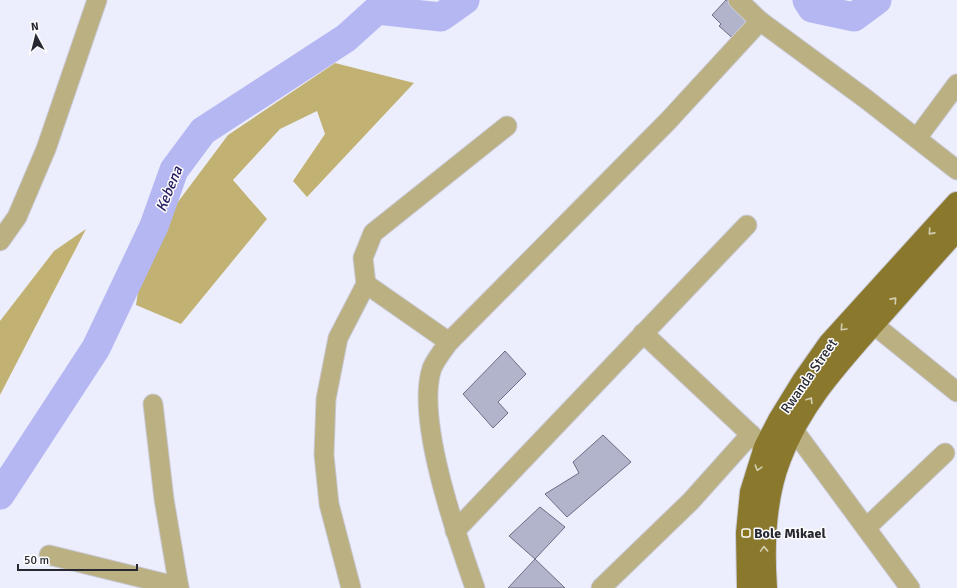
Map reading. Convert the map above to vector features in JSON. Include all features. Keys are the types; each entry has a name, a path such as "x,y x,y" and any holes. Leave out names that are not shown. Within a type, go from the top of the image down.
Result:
{"main road":[{"name":"Rwanda Street","path":"748,588 747,533 751,492 765,447 778,420 802,381 829,344 957,203"},
{"name":"Rwanda Street","path":"765,447 793,429 834,366 957,230"},
{"name":"Rwanda Street","path":"765,447 770,496 764,542 766,588"}],"street":[{"path":"0,241 17,217 46,149 97,0"},
{"path":"738,0 760,21 917,138 957,170"},
{"path":"475,588 455,531 430,431 428,387 433,368 449,342 668,121 760,21"},
{"path":"917,138 957,84"},
{"path":"351,588 329,504 324,454 326,399 338,338 366,284 363,258 373,233 507,126"},
{"path":"455,531 747,226"},
{"path":"366,284 449,342"},
{"path":"873,324 957,392"},
{"path":"601,588 691,502 765,447 643,333"},
{"path":"49,555 179,587 164,499 153,404"},
{"path":"793,429 910,588"},
{"path":"866,528 945,453"}],"shaded area":[{"path":"335,63 414,83 307,197 293,181 325,134 317,111 280,129 233,180 267,219 181,324 136,305 145,246 228,135"},
{"path":"86,229 0,395 0,321 54,251"}],"building":[{"path":"726,0 729,0 754,23 737,42 719,26 721,24 712,15"},
{"path":"505,351 526,374 498,402 508,413 493,428 463,394"},
{"path":"603,435 631,462 567,517 545,494 579,473 573,462"},
{"path":"540,507 565,527 535,559 509,536"},
{"path":"535,559 565,588 508,588"}],"waterway":[{"name":"Kebena","path":"0,495 96,348 154,226 174,170 203,131 346,38 377,10 441,17 465,0"},
{"name":"Kebena","path":"807,0 812,8 854,17 877,0"}],"place":[{"name":"Bole Mikael","path":"746,533"}]}
